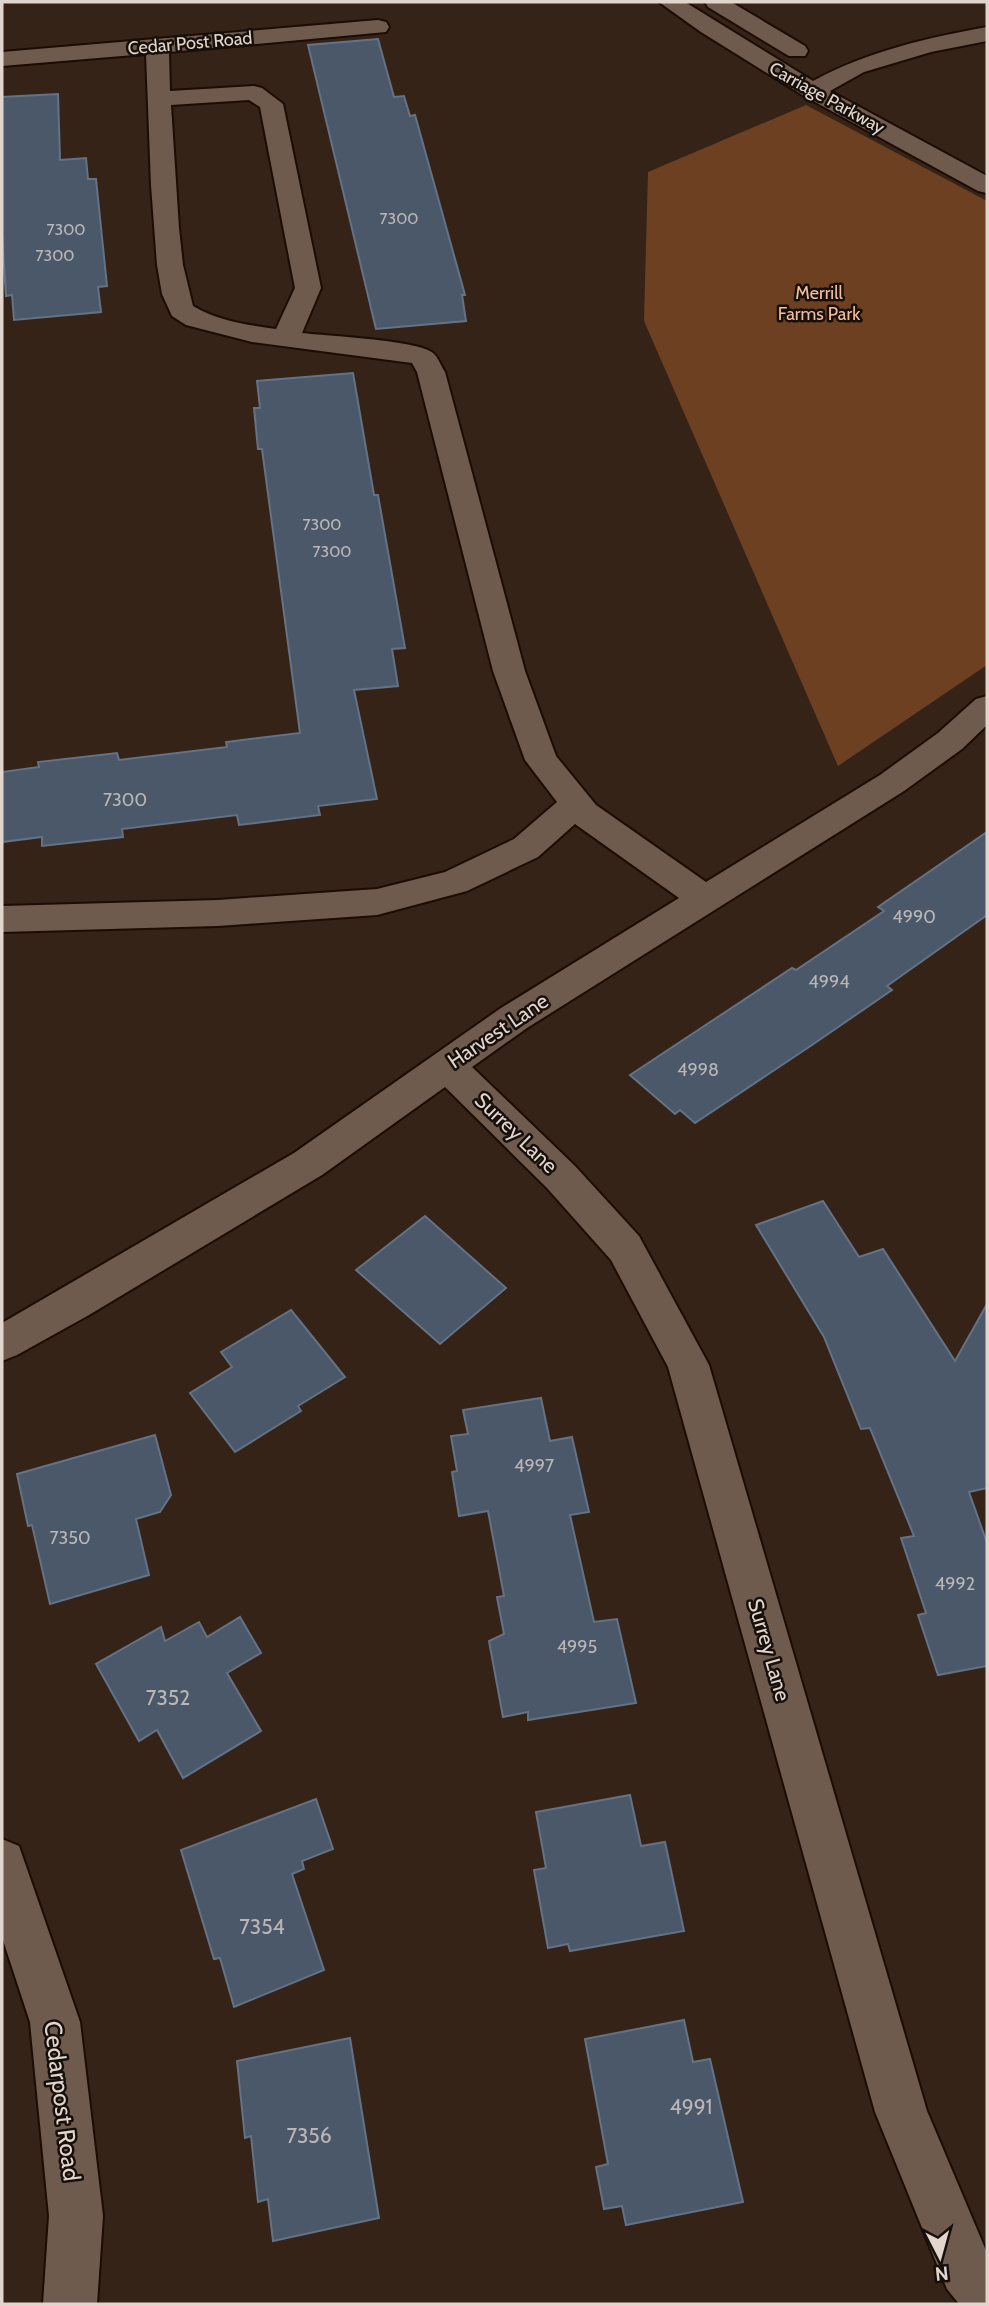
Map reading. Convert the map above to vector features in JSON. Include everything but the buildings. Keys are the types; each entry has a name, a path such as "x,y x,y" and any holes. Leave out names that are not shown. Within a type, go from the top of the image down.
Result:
{"street":[{"name":"Carriage Parkway","path":"670,2 812,91 987,186"},
{"name":"Carriage Parkway","path":"716,2 862,90"},
{"name":"Cedar Post Road","path":"2,59 378,27"},
{"path":"812,91 856,67 928,46 987,34"},
{"path":"156,46 169,270 179,309 193,319 244,333 409,353 423,358 431,372 509,671 541,760 576,804 705,899"},
{"path":"159,99 254,93 271,104 308,288 286,338"},
{"name":"Harvest Lane","path":"2,1343 87,1296 308,1164 514,1018 892,783 950,741 987,707"},
{"path":"2,919 218,913 377,902 455,882 526,848 576,804"},
{"name":"Surrey Lane","path":"447,1066 561,1177 625,1248 688,1365 901,2112 966,2270 987,2295"},
{"name":"Cedarpost Road","path":"2,1863 55,2022 76,2216 70,2304"}],"green space":[{"name":"Merrill Farms Park","path":"806,105 987,201 987,665 838,766 644,321 648,172"}]}
